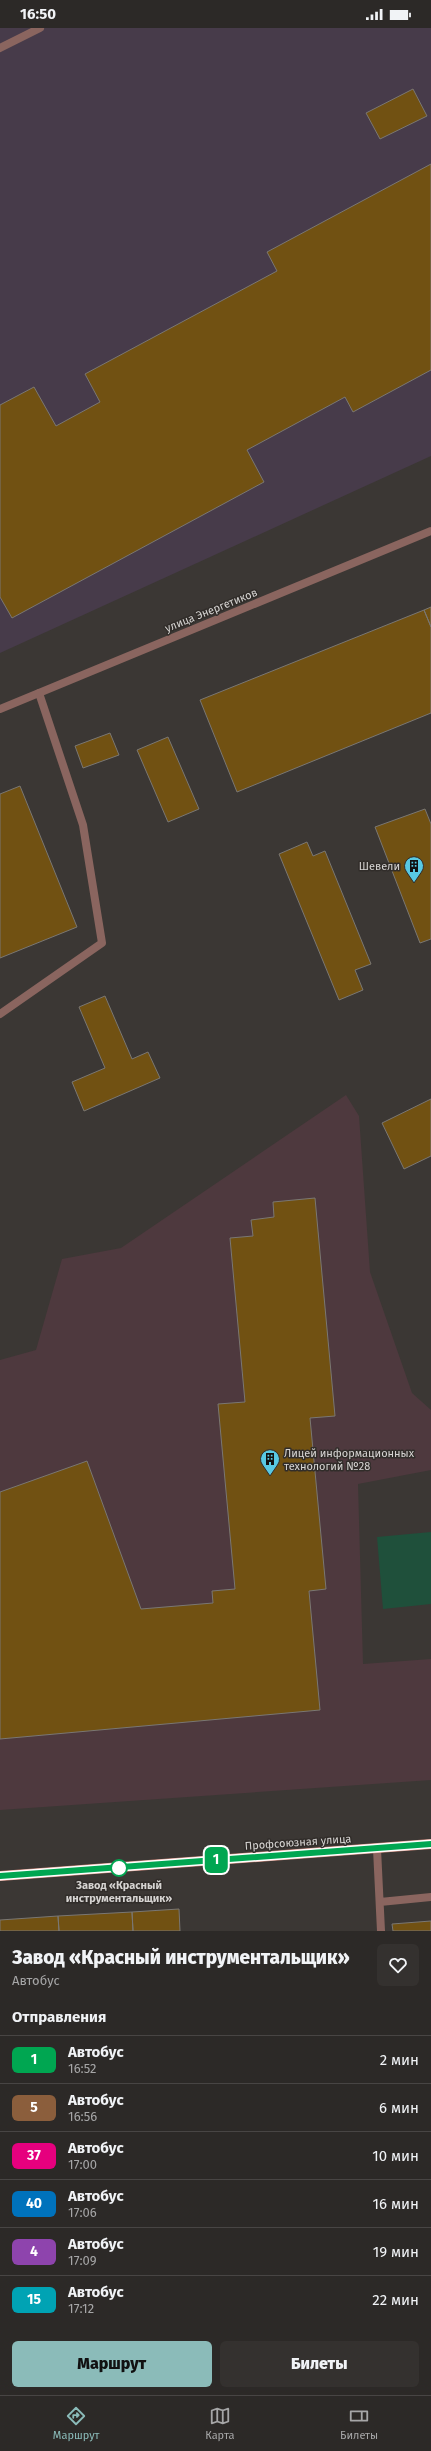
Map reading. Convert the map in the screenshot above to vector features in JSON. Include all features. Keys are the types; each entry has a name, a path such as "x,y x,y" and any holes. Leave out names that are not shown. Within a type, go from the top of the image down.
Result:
{"main road":[{"name":"Профсоюзная улица","path":"0,1876 431,1844"}],"street":[{"path":"0,48 40,28"},
{"name":"улица Энергетиков","path":"0,709 431,531"},
{"path":"0,1014 102,944 83,826 39,693"},
{"path":"377,1848 381,1931"},
{"path":"380,1902 431,1897"}],"shaded area":[{"path":"0,28 431,28 431,456 0,653"},
{"path":"346,1095 359,1116 370,1272 412,1393 431,1410 431,1470 358,1484 363,1664 431,1659 431,1780 0,1810 0,1360 36,1350 62,1259 121,1248"}],"green space":[{"path":"431,1532 431,1604 383,1609 377,1537"}],"building":[{"path":"413,89 427,116 380,139 366,113"},
{"path":"431,164 431,370 353,412 345,397 247,450 264,482 12,618 0,597 0,405 34,387 56,426 100,402 85,374 277,271 267,252"},
{"path":"431,607 431,627 424,610"},
{"path":"424,610 431,627 431,713 237,792 200,700"},
{"path":"110,733 119,755 83,768 75,746"},
{"path":"168,737 199,809 168,822 137,750"},
{"path":"20,786 77,927 0,958 0,794"},
{"name":"Шевели","path":"425,809 431,824 431,939 420,943 375,827"},
{"path":"307,842 313,856 325,851 371,964 355,970 363,990 339,1000 279,854"},
{"path":"105,996 132,1059 148,1052 160,1078 84,1111 72,1082 105,1068 79,1007"},
{"path":"431,1099 431,1156 404,1169 382,1123"},
{"name":"Лицей информационных технологий №28","path":"315,1198 335,1416 310,1418 326,1589 309,1591 320,1710 0,1739 0,1492 87,1461 141,1609 213,1603 212,1591 235,1589 218,1404 245,1402 230,1238 253,1236 251,1220 274,1217 273,1202"},
{"path":"179,1909 180,1931 133,1931 132,1912"},
{"path":"132,1912 133,1931 59,1931 58,1916"},
{"path":"58,1916 59,1931 0,1931 0,1920"},
{"path":"431,1921 431,1931 393,1931 392,1924"}],"bus line":[{"name":"1","path":"0,1876 431,1844"}],"place":[{"name":"Шевели","path":"414,883"},
{"name":"Лицей информационных технологий №28","path":"270,1476"},
{"name":"Завод «Красный инструментальщик»","path":"119,1868"}]}
